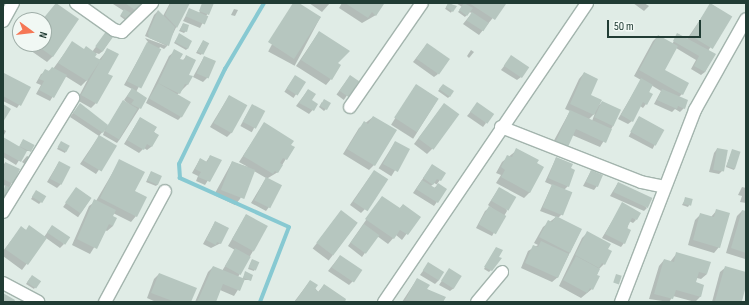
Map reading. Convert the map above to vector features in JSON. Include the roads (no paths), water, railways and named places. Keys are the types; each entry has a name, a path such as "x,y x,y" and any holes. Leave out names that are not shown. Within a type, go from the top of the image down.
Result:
{"street":[{"path":"3,21 13,3"},
{"path":"76,3 114,30 122,32 152,3"},
{"path":"350,107 422,3"},
{"path":"384,302 587,3"},
{"path":"621,302 695,110 746,19"},
{"path":"3,212 73,98"},
{"path":"501,128 641,182 664,188"},
{"path":"105,302 165,191"},
{"path":"477,302 502,272"},
{"path":"3,283 38,302"}],"waterway":[{"path":"260,302 289,227 180,178 179,164 225,69 264,3"}]}
